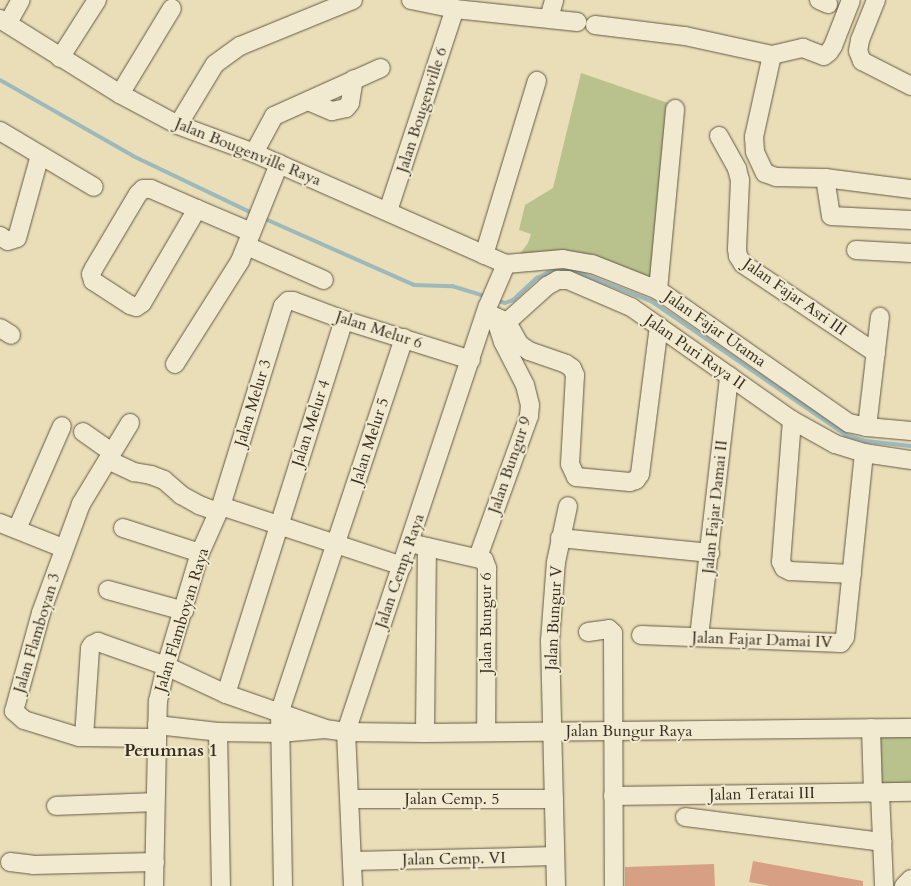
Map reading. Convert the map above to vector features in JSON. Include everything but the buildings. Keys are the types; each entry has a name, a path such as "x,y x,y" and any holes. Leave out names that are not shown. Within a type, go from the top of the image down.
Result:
{"street":[{"path":"4,21 21,0"},
{"path":"60,58 97,0"},
{"path":"178,125 215,64 240,46 353,0"},
{"path":"411,0 455,9 577,22"},
{"path":"549,18 554,0"},
{"path":"595,25 685,36 772,55 803,48 822,56 827,54 851,0"},
{"path":"876,0 860,40 858,51 862,61 911,86"},
{"path":"120,94 172,8"},
{"name":"Jalan Bougenville 6","path":"388,211 455,9"},
{"name":"Jalan Bougenville Raya","path":"4,21 120,94 178,125 254,153 506,264"},
{"path":"772,55 754,137 759,163 765,173 770,176 825,178 911,189"},
{"path":"254,153 274,116 308,101 332,111 346,108 350,103 354,79 381,68"},
{"path":"484,255 537,81"},
{"path":"658,290 675,109"},
{"path":"0,131 94,187"},
{"name":"Jalan Fajar Asri III","path":"719,136 737,169 740,188 737,248 738,256 743,264 876,353"},
{"path":"0,236 8,241 17,238 40,155"},
{"path":"175,364 253,228 279,164"},
{"path":"825,178 831,216 911,220"},
{"path":"196,209 142,303 136,306 130,305 93,281 91,274 94,268 138,194 143,189 151,189 196,209 253,228 324,280"},
{"path":"856,250 911,253"},
{"name":"Jalan Fajar Utama","path":"506,264 562,259 592,264 658,290 844,420 856,426 911,431"},
{"name":"Jalan Cemp. Raya","path":"353,886 351,799 346,732 402,566 419,545 471,360 494,315 495,288 506,264"},
{"name":"Jalan Puri Raya II","path":"494,315 558,280 568,280 631,307 792,420 835,444 864,453 911,460"},
{"name":"Jalan Melur 6","path":"288,301 294,301 344,320 471,360"},
{"name":"Jalan Melur 3","path":"220,509 283,306 288,301"},
{"path":"494,315 524,348 572,368 575,375 570,464 576,477 630,482 636,480 640,474 659,326"},
{"name":"Jalan Bungur 9","path":"478,557 529,416 530,404 525,385 503,342 494,315"},
{"path":"867,427 880,317"},
{"name":"Jalan Melur 4","path":"226,694 344,320"},
{"name":"Jalan Melur 5","path":"283,886 280,711 404,338"},
{"name":"Jalan Fajar Damai II","path":"699,637 729,376"},
{"path":"792,420 782,562 784,568 790,571 852,574"},
{"name":"Jalan Flamboyan 3","path":"130,423 81,504 63,548 41,613 14,711 24,720 84,737 157,732 280,733 326,729"},
{"path":"17,529 62,426"},
{"path":"83,432 110,456 134,472 164,480 181,495 402,566"},
{"name":"Jalan Fajar Damai IV","path":"641,635 841,643 845,637 864,453"},
{"name":"Jalan Bungur V","path":"556,886 550,641 556,562 568,506"},
{"name":"Jalan Flamboyan Raya","path":"154,886 154,802 158,701 166,666 184,611 200,552 220,509"},
{"path":"0,523 63,548"},
{"path":"123,528 200,552"},
{"path":"560,538 710,553"},
{"path":"419,545 425,733"},
{"name":"Jalan Bungur 6","path":"419,545 478,557 484,560 487,568 486,732"},
{"path":"108,590 184,611"},
{"path":"588,632 609,629 613,633 614,886"},
{"path":"84,737 90,648 95,642 104,642 166,666 226,694 280,711 326,729"},
{"path":"871,728 882,842 884,886"},
{"name":"Jalan Bungur Raya","path":"326,729 346,732 425,733 911,728"},
{"path":"218,732 221,886"},
{"name":"Jalan Teratai III","path":"613,796 911,792"},
{"name":"Jalan Cemp. 5","path":"351,799 554,798"},
{"path":"56,806 154,802"},
{"path":"684,817 882,842"},
{"name":"Jalan Cemp. VI","path":"353,861 555,856"},
{"path":"10,862 33,865 155,862"},
{"path":"904,886 911,879"}],"green space":[{"path":"581,73 668,103 655,280 517,258 528,243 531,234 519,230 525,205 553,188"},
{"path":"911,730 911,790 877,790 874,731"}],"waterway":[{"path":"0,80 133,156 254,214"},
{"path":"263,218 414,285 452,286 487,297"},
{"path":"496,300 505,303 513,300 537,278 557,268 573,270 651,301 846,435 866,441 911,446"}],"district":[{"name":"Perumnas 1","path":"171,751"}]}
